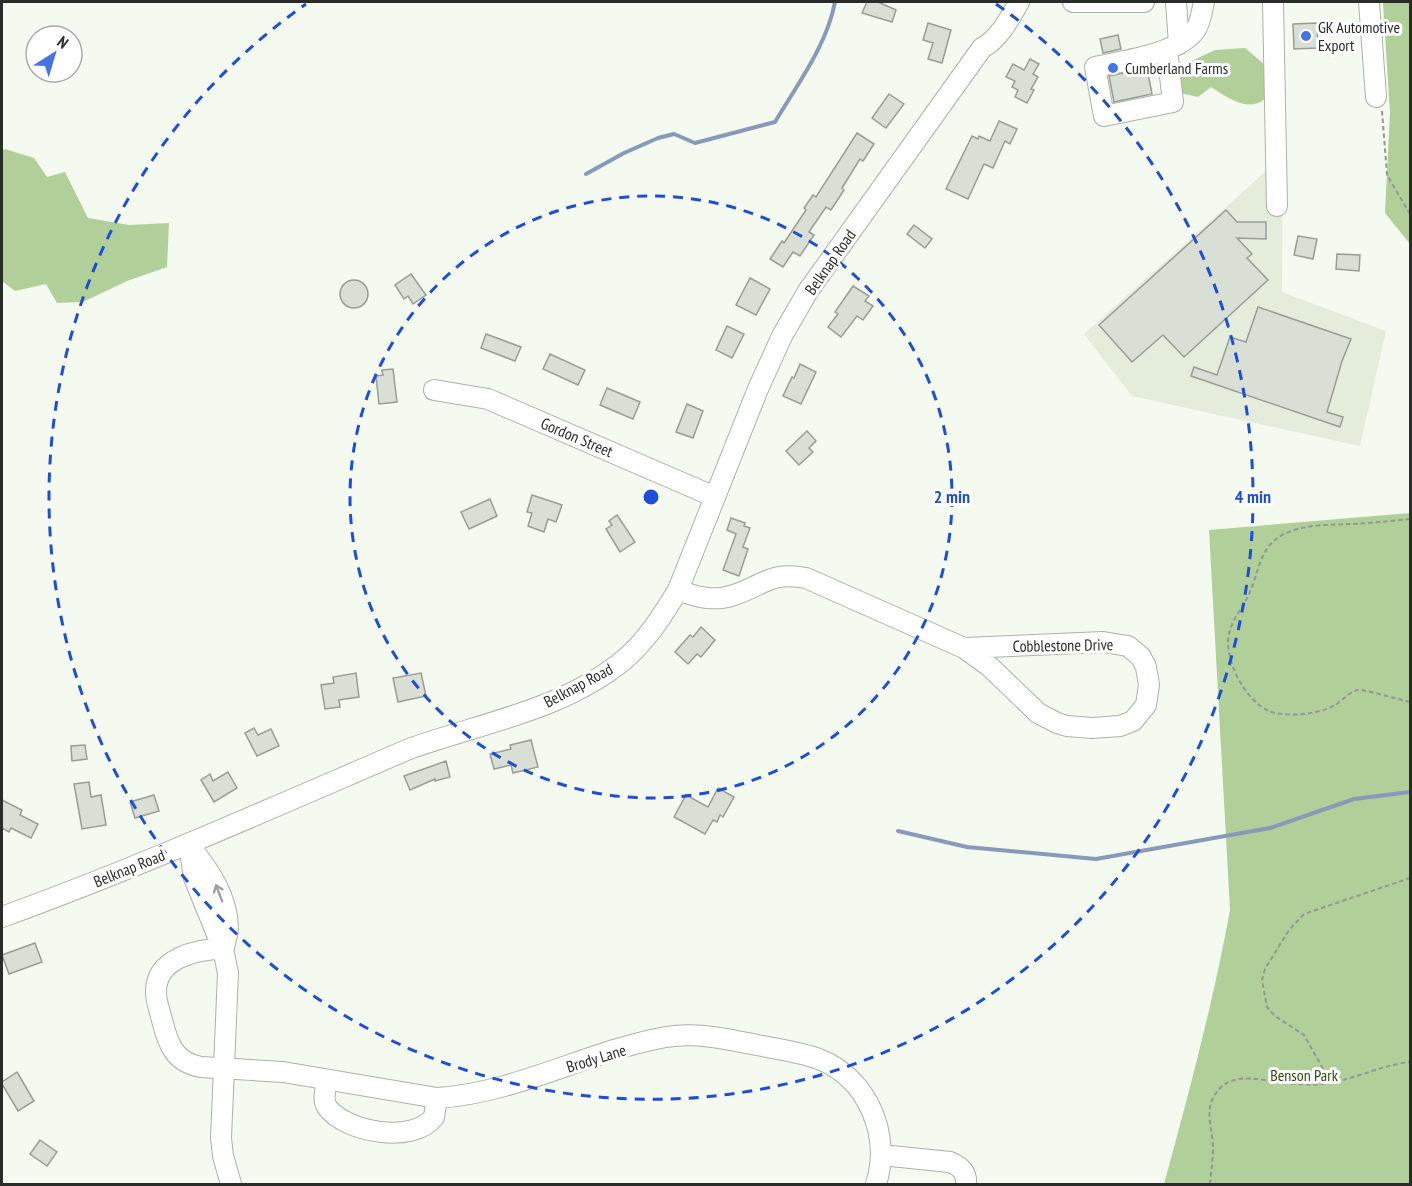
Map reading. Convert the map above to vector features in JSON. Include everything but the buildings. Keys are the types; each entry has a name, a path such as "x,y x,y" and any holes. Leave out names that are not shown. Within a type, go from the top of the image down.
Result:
{"street":[{"name":"Belknap Road","path":"2,917 189,844 409,749 503,720 553,701 590,682 625,659 661,619 678,590 782,336 808,291 982,48 984,37 1002,10 1013,2"},
{"name":"Belknap Road","path":"982,48 992,43 1018,2"},
{"path":"1073,2 1144,2"},
{"path":"1176,2 1173,47 1173,102 1104,116 1095,67 1173,47 1196,29 1204,2"},
{"path":"1273,2 1277,206"},
{"path":"1369,2 1376,97"},
{"name":"Gordon Street","path":"434,390 488,399 715,497"},
{"name":"Cobblestone Drive","path":"678,590 700,597 722,598 775,577 806,578 964,648 989,666 1038,713 1057,723 1084,728 1120,726 1133,721 1146,705 1149,685 1144,662 1137,652 1124,644 1104,642 964,648"},
{"path":"189,844 194,878 223,949 228,973 221,1138 231,1185"},
{"name":"Brody Lane","path":"223,949 204,949 182,956 166,968 156,986 167,1038 175,1054 195,1066 284,1072 437,1098 487,1092 666,1037 714,1036 818,1059 840,1071 858,1088 872,1110 879,1134 881,1155 876,1185"},
{"path":"327,1080 325,1102 328,1109 347,1122 375,1132 393,1133 423,1127 434,1117 437,1098"},
{"path":"881,1155 950,1162 958,1165 964,1172 966,1185"}],"path":[{"path":"1376,97 1383,114 1387,175 1410,213"},
{"path":"1410,519 1308,528 1289,532 1274,540 1262,554 1249,595 1233,623 1228,639 1234,670 1253,699 1266,710 1290,715 1328,709 1358,690 1410,702"},
{"path":"1328,1083 1304,1035 1275,1016 1267,1007 1262,980 1265,969 1288,930 1304,914 1410,878"},
{"path":"1210,1185 1213,1147 1210,1106 1214,1095 1224,1085 1245,1077 1283,1083 1328,1083 1395,1063 1410,1062"}],"shaded area":[{"path":"1284,19 1282,292 1386,331 1360,446 1132,396 1084,334 1265,172 1265,21"}],"green space":[{"path":"1410,2 1410,244 1385,213 1390,113 1383,3"},
{"path":"1245,48 1265,65 1265,99 1258,103 1244,104 1230,99 1211,87 1198,97 1180,93 1179,67 1215,50"},
{"path":"5,149 34,158 47,177 65,172 88,218 129,225 169,223 167,267 127,281 83,302 57,303 46,284 15,291 2,281 2,151"},
{"name":"Benson Park","path":"1410,513 1410,1184 1164,1184 1208,1014 1230,910 1209,530"}],"waterway":[{"path":"586,174 658,138 674,134 695,143 775,122 818,49 835,2"},
{"path":"898,831 967,847 1096,859 1270,828 1354,799 1410,792"}],"place":[{"name":"GK Automotive Export","path":"1306,36"},
{"name":"Cumberland Farms","path":"1113,68"}]}
